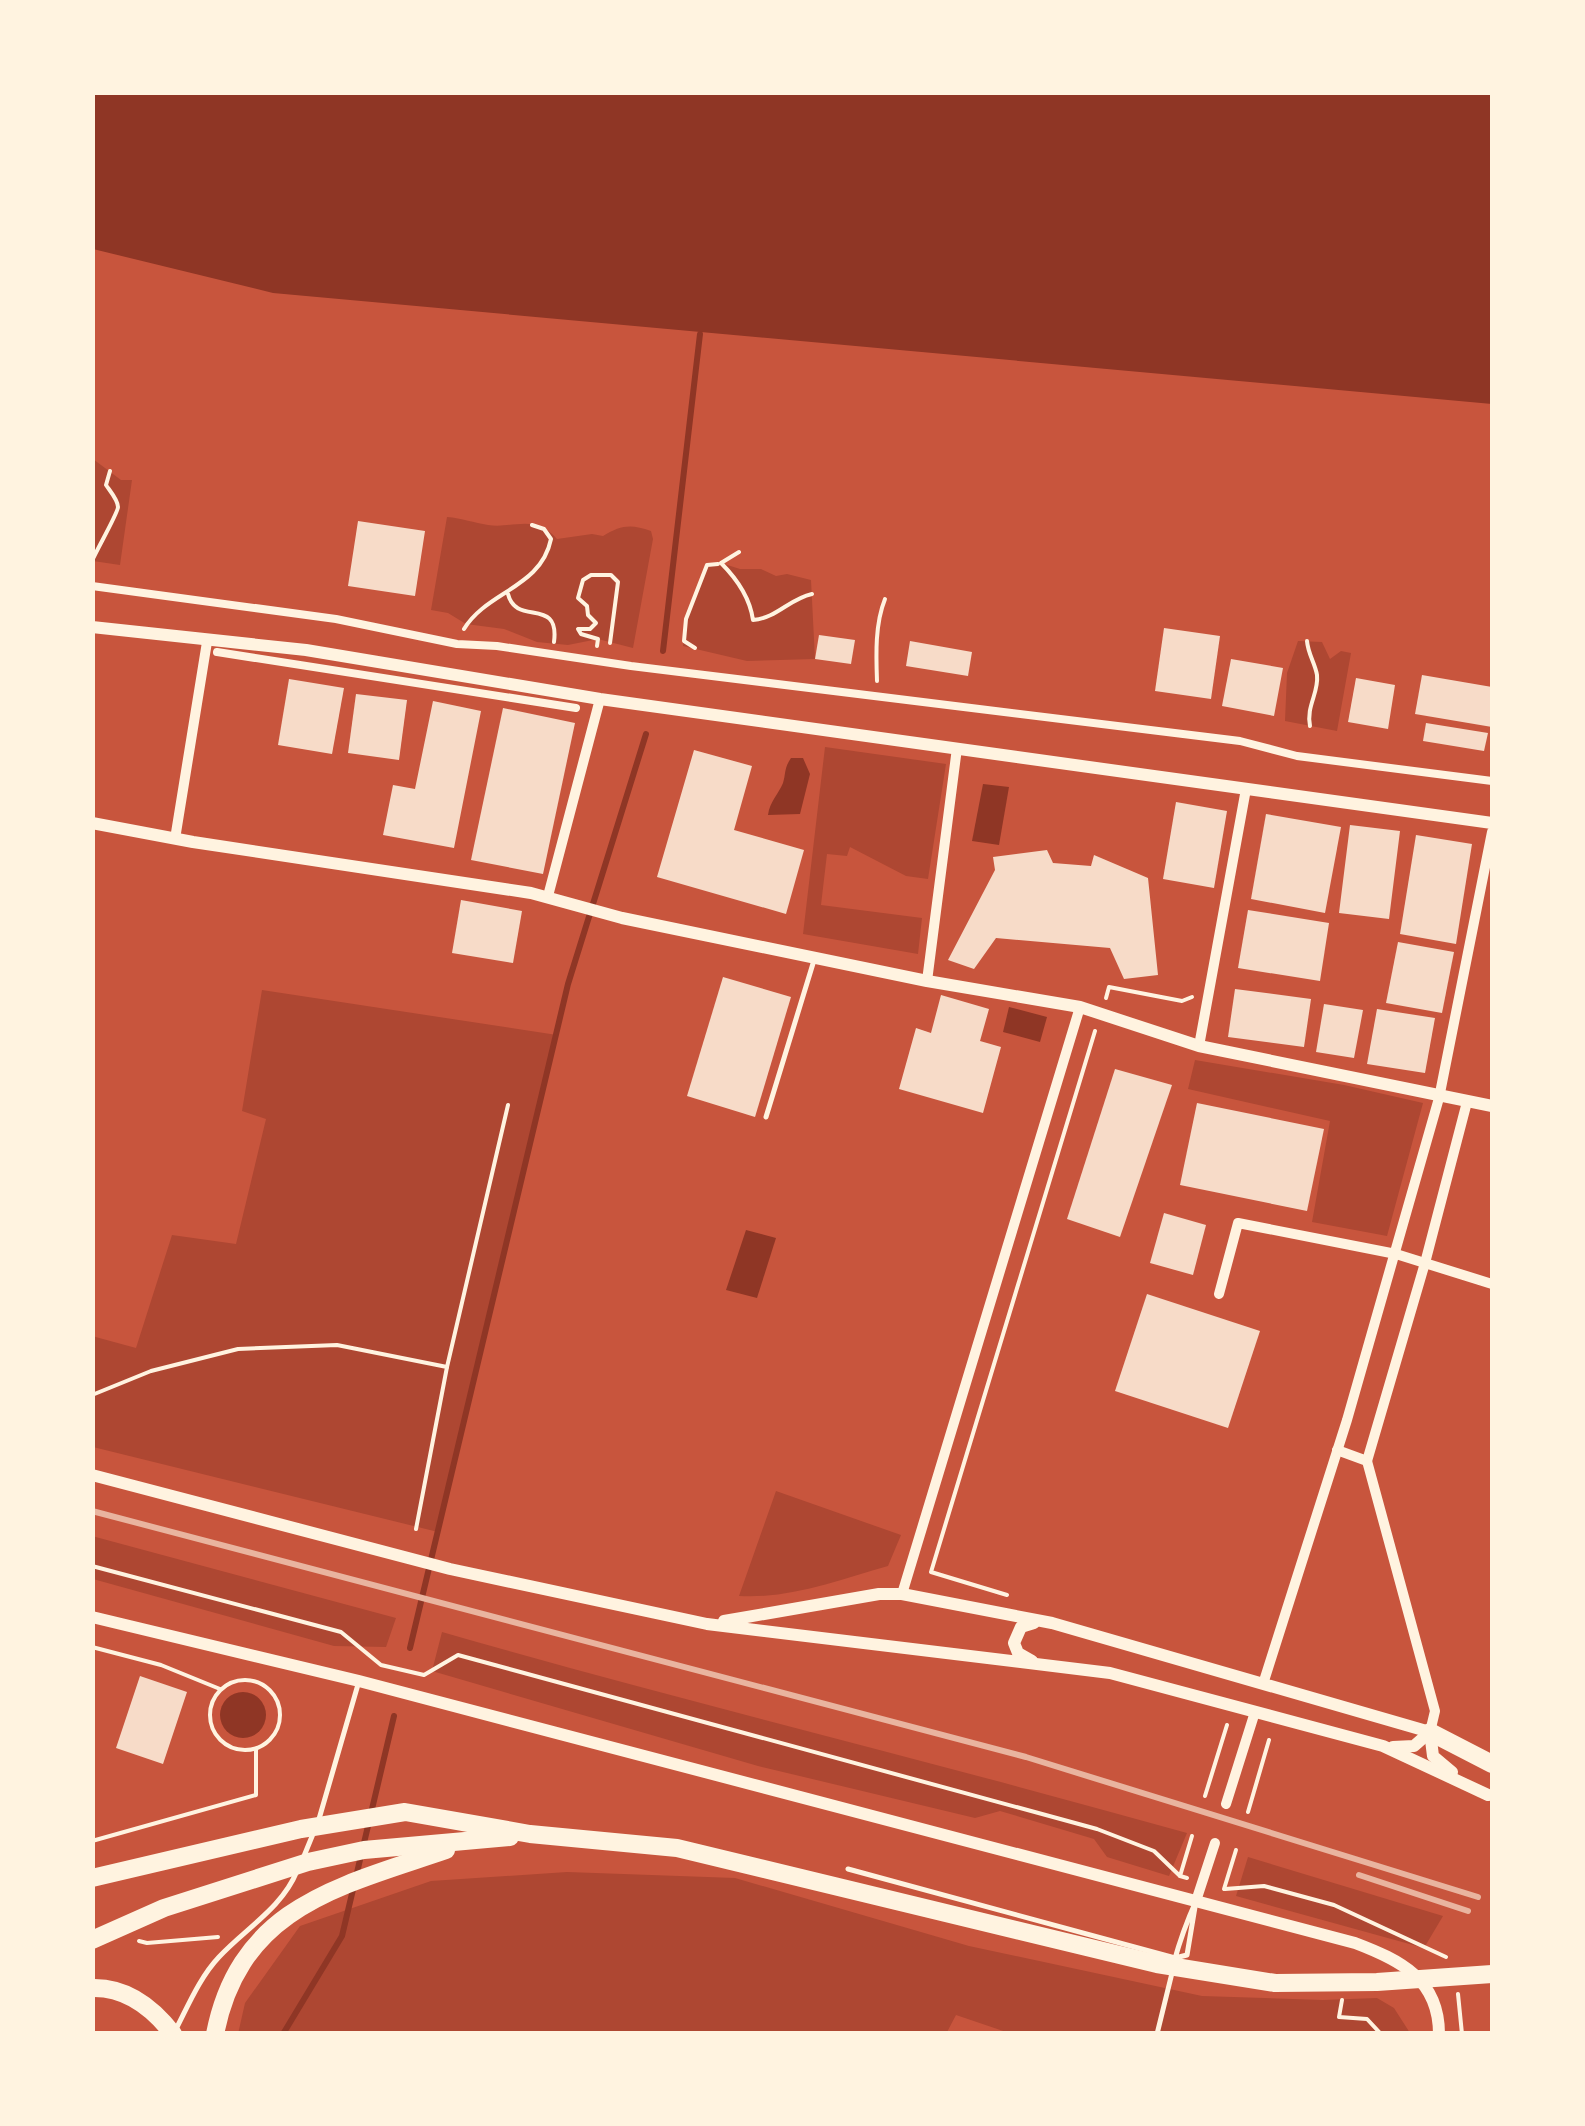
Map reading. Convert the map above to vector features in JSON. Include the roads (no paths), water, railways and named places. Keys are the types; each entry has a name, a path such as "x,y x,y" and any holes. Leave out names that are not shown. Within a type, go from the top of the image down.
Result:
{"highway":[{"path":"1430,1732 1492,1764"},
{"path":"92,1878 301,1829 404,1812 530,1834 678,1848 1157,1964 1275,1983 1376,1982 1492,1974"},
{"path":"92,1940 164,1908 308,1862 364,1850 530,1834"},
{"path":"215,2034 227,1994 240,1970 287,1914 325,1891 472,1842"},
{"path":"92,1988 105,1988 134,1998 160,2017 173,2034"}],"street":[{"path":"92,586 336,620 457,644 498,646 1240,741 1297,756 1492,780"},
{"path":"92,627 576,708"},
{"path":"212,646 306,650 600,699 1492,822"},
{"path":"176,839 212,646"},
{"path":"548,896 600,699"},
{"path":"927,981 957,748"},
{"path":"1200,1046 1246,788"},
{"path":"92,823 548,896 622,918 927,981 1080,1006 1200,1046 1492,1106"},
{"path":"1263,1684 1396,1254 1439,1098 1492,832"},
{"path":"902,1594 1080,1006"},
{"path":"1467,1102 1367,1461 1434,1711 1430,1748 1442,1766 1490,1796"},
{"path":"1220,1294 1238,1224 1396,1254 1492,1284"},
{"path":"1337,1450 1367,1461"},
{"path":"92,1476 450,1570 707,1624 1110,1673 1383,1746 1490,1796"},
{"path":"707,1624 879,1594 902,1594 1052,1623 1430,1732"},
{"path":"92,1618 359,1681 1355,1943 1414,1970 1432,1995 1439,2034"},
{"path":"1038,1665 1018,1652 1015,1634 1029,1623 1052,1623"},
{"path":"1226,1804 1256,1712"},
{"path":"1383,1746 1414,1746 1430,1732"},
{"path":"1196,1901 1214,1843"}],"lane":[{"path":"766,1117 814,957"},
{"path":"173,2034 218,1958 291,1887 324,1805 359,1681"},
{"path":"848,1869 1176,1958 1187,1955 1196,1901"},
{"path":"1157,2034 1176,1958"}],"waterway":[{"path":"663,651 700,334"},
{"path":"410,1648 568,984 646,734"},
{"path":"283,2034 342,1936 394,1716"}],"railway":[{"path":"92,1511 1026,1757 1478,1897"},
{"path":"1359,1875 1468,1911"}]}
